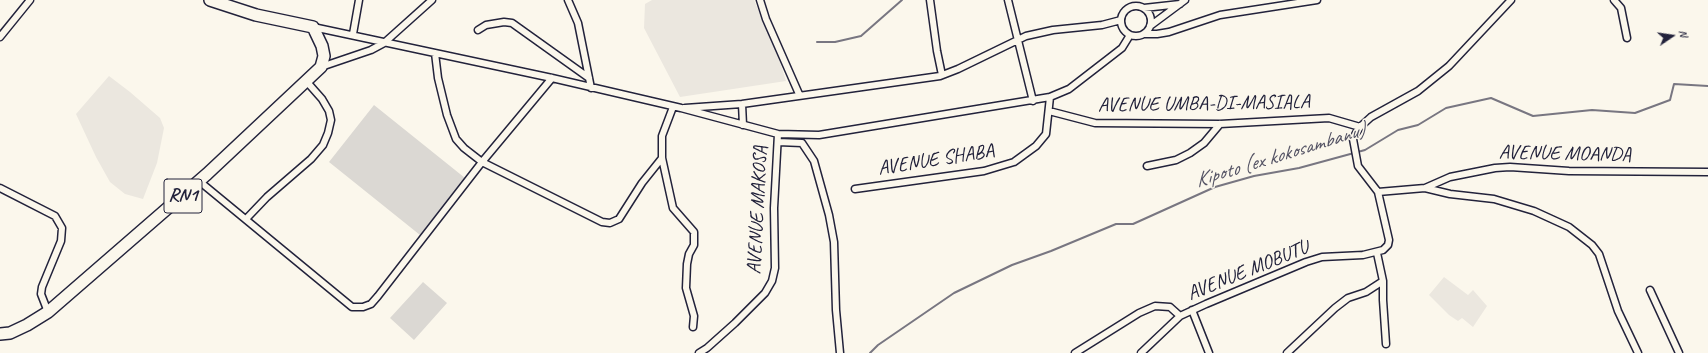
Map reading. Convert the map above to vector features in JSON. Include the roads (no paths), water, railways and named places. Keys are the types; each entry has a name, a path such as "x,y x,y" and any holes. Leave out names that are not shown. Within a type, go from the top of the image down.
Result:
{"highway":[{"path":"210,0 256,15 313,27 322,46 324,56 320,68"},
{"name":"RN1","path":"0,334 10,333 27,325 48,312 199,181 307,82 320,68"}],"street":[{"path":"0,37 30,0"},
{"path":"353,34 360,0"},
{"path":"320,68 371,50 384,43 432,0"},
{"path":"568,0 578,23 591,88"},
{"path":"760,0 766,19 799,94"},
{"path":"930,0 942,75"},
{"path":"1008,0 1019,38 1033,101"},
{"path":"1129,7 1130,0"},
{"path":"1142,0 1143,7 1150,16 1150,26"},
{"path":"1183,2 1143,7 1129,7 1125,10 1121,20 1122,26 1130,35 1140,36 1144,34 1157,34 1169,32 1220,15 1317,0"},
{"path":"1386,344 1383,281 1377,253 1388,246 1389,240 1378,192 1358,166 1353,139 1360,127 1371,117 1418,91 1449,66 1511,0"},
{"path":"1614,0 1622,8 1627,38"},
{"path":"1144,34 1150,26 1183,2"},
{"path":"681,108 742,104 799,94 907,82 942,75 958,69 1019,38 1040,32 1102,25 1121,20"},
{"path":"478,30 486,25 504,22 512,23 589,78"},
{"path":"313,27 353,34 384,43 552,78 681,108 778,134 819,135 838,134 1050,97 1068,88 1113,55 1122,48 1130,35"},
{"path":"435,53 438,78 447,115 456,139 464,148 482,162 602,222 610,223 619,219 642,183 662,158"},
{"path":"199,181 352,307 363,308 371,304 378,296 482,162 552,78"},
{"path":"246,219 267,197 311,159 323,146 331,120 329,111 322,99 307,82"},
{"name":"AVENUE SHABA","path":"854,189 984,171 1003,166 1019,159 1043,140 1048,125 1050,97"},
{"path":"742,104 743,125"},
{"path":"673,107 662,136 662,158 669,197 673,208 694,232 694,245 689,254 687,264 686,288 694,316 693,327"},
{"name":"AVENUE UMBA-DI-MASIALA","path":"1049,111 1095,122 1220,124 1328,118 1360,127"},
{"path":"1147,166 1176,160 1190,153 1204,143 1220,124"},
{"name":"AVENUE MAKOSA","path":"699,353 707,348 739,319 765,293 772,281 775,268 774,208 778,134"},
{"path":"778,142 802,143 814,161 829,215 834,242 836,310 840,353"},
{"name":"AVENUE MOANDA","path":"1425,188 1470,172 1510,167 1569,171 1708,172"},
{"path":"0,188 56,216 62,228 61,241 42,287 41,294 48,312"},
{"path":"1378,192 1425,188 1513,204 1553,219 1583,238 1592,245 1599,254 1618,311 1638,353"},
{"name":"AVENUE MOBUTU","path":"1141,353 1180,316 1192,310 1306,262 1322,257 1377,253"},
{"path":"1287,353 1335,308 1348,298 1366,292 1383,281"},
{"path":"1650,290 1679,353"},
{"path":"1075,353 1139,313 1155,306 1170,307 1180,316"},
{"path":"1192,310 1209,353"}],"waterway":[{"path":"817,42 835,42 861,36 902,0"},
{"name":"Kipoto (ex kokosambanu)","path":"870,353 878,345 954,293 1012,265 1051,251 1116,224 1133,224 1215,187 1254,176 1299,168 1365,150 1398,130 1418,125 1446,108 1491,98 1533,116 1592,110 1635,113 1670,100 1674,84 1708,86"}]}
